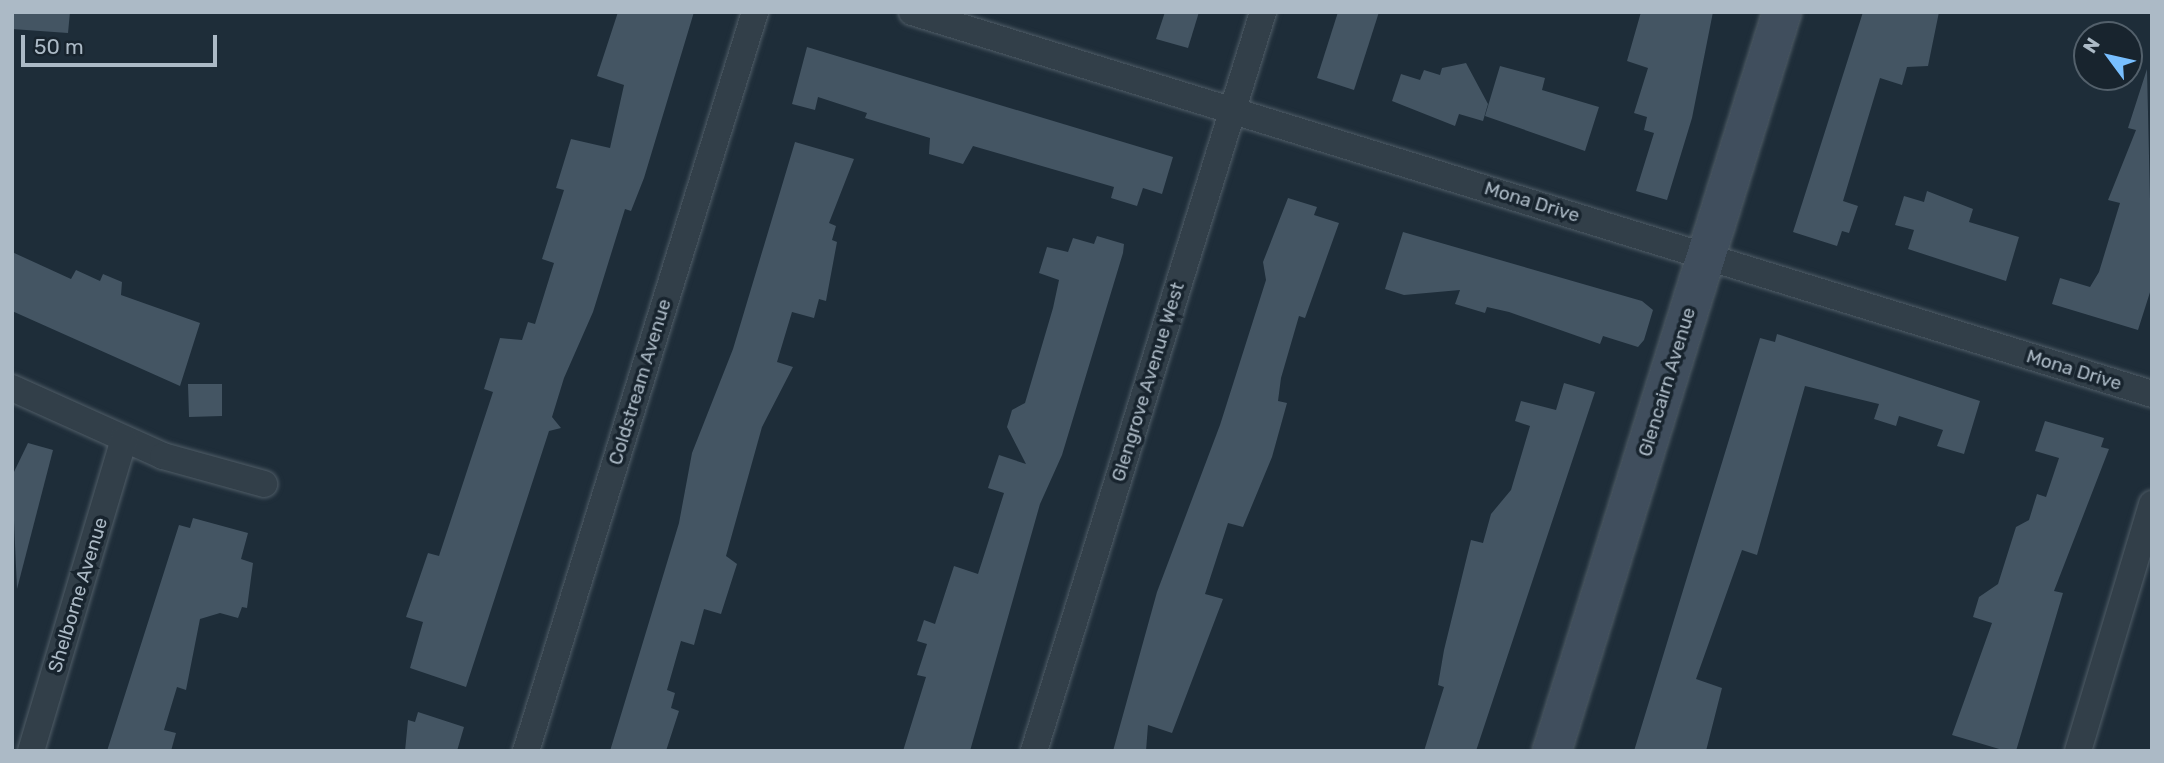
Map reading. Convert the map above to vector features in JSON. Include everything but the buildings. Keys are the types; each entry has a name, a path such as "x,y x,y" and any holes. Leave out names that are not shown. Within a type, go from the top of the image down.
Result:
{"street":[{"name":"Coldstream Avenue","path":"526,751 755,12"},
{"name":"Mona Drive","path":"912,12 2152,394"},
{"name":"Glengrove Avenue West","path":"1034,751 1263,12"},
{"name":"Glencairn Avenue","path":"1552,751 1783,12"},
{"path":"12,388 124,440 264,484"},
{"name":"Shelborne Avenue","path":"31,751 124,440"},
{"path":"2078,751 2152,504"}]}
